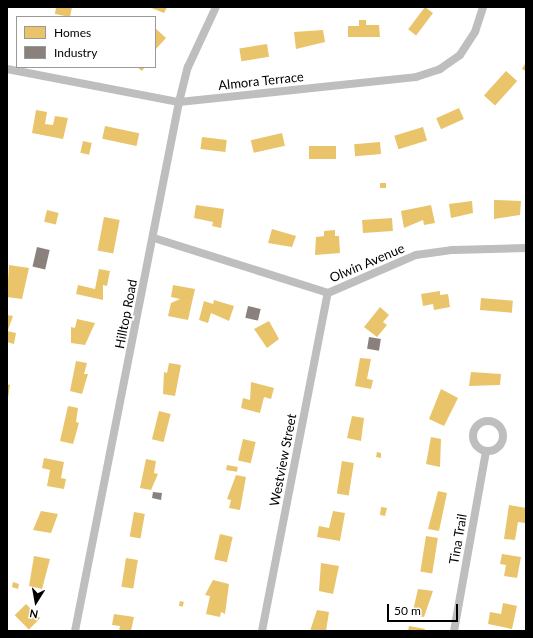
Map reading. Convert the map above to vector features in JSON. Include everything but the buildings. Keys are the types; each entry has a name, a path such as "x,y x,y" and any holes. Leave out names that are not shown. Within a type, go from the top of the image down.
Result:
{"street":[{"name":"Hilltop Road","path":"75,631 154,238 179,102 188,67 216,7"},
{"name":"Almora Terrace","path":"7,69 179,102 429,74 454,61 465,50 476,32 483,7"},
{"name":"Olwin Avenue","path":"154,238 328,293 416,255 453,250 526,248"},
{"name":"Westview Street","path":"262,631 328,293"},
{"name":"Tina Trail","path":"454,631 486,452"}]}
